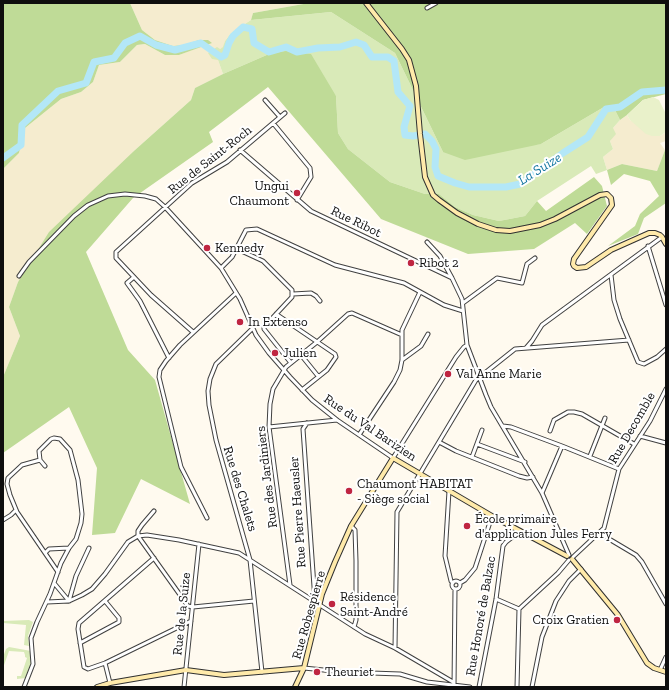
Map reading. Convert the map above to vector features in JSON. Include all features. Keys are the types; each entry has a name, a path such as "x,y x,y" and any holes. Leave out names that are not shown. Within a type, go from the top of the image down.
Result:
{"street":[{"path":"366,3 402,48 409,60 416,86 425,177 433,195 457,213 478,224 496,230 510,231 531,228 555,219 600,195 607,194 612,201 610,208 574,259 574,266 580,269 586,267 611,250 644,235 655,233 662,237 666,244"},
{"path":"427,8 436,3"},
{"path":"265,100 280,117"},
{"name":"Rue de Saint-Roch","path":"193,332 151,295 116,258 116,252 192,183 227,162 285,113"},
{"path":"273,122 310,168 311,177 297,200"},
{"name":"Rue Ribot","path":"240,150 311,211 452,278"},
{"name":"Rue du Val Barizien","path":"19,276 28,262 74,216 88,205 108,196 125,194 145,196 156,199 221,268 236,293 256,335 269,353 312,400 337,420 393,458 492,516 570,557 618,615 645,659 654,668 666,672"},
{"path":"221,268 232,257 246,230 257,229 335,265 404,283 444,305 463,311"},
{"path":"526,348 542,325 662,237"},
{"path":"427,242 440,256 461,294 467,345 478,377 491,407 542,493 570,557"},
{"path":"648,246 666,305"},
{"path":"237,249 264,262 292,290 293,294"},
{"path":"463,304 497,278 522,283 525,277 527,264 535,258"},
{"path":"610,276 614,300 620,319 638,362 644,364 657,357 666,349"},
{"path":"134,277 127,283 140,301 169,358"},
{"path":"359,435 394,382 400,370 402,360 402,335 405,323 420,292"},
{"path":"208,518 178,459 173,430 159,377 160,370 180,345 236,293"},
{"path":"293,294 311,293 320,301"},
{"path":"290,363 264,330 264,327 292,297 293,294"},
{"name":"Rue des Jardiniers","path":"290,585 269,427 270,404 274,389 284,370 290,363 302,355 348,314 352,313 402,335"},
{"path":"276,314 335,354 336,357 327,370 302,390"},
{"name":"Rue des Chalets","path":"253,328 216,364 210,379 208,391 209,405 216,440 250,560 262,672"},
{"path":"402,360 421,346 428,334"},
{"path":"395,648 397,512 478,377 515,349 628,340"},
{"name":"Rue Robespierre","path":"295,687 304,668 319,604 351,526 456,357 467,345"},
{"path":"302,355 318,376"},
{"name":"Rue Decomble","path":"519,609 558,573 570,557 604,528 619,469 650,421 666,389"},
{"path":"550,431 554,420 568,412 582,414 634,444"},
{"path":"590,456 605,418"},
{"path":"269,427 337,420"},
{"name":"Rue Pierre Haeusler","path":"307,423 302,430 315,601"},
{"path":"503,426 511,427 590,456 619,469"},
{"path":"472,457 482,430"},
{"path":"640,436 666,443"},
{"path":"24,687 34,664 31,638 47,602 61,562 76,539 82,514 78,480 70,450 60,439 51,439 39,451 40,460 45,466"},
{"path":"439,442 456,451 519,476 527,478 533,477"},
{"path":"477,444 525,462"},
{"path":"542,493 562,446"},
{"path":"40,460 22,465 8,478 7,484 16,510 58,572"},
{"path":"449,491 445,556 451,581 453,583 452,586 455,589 454,685"},
{"path":"3,520 12,515 16,510"},
{"path":"154,511 138,531 138,536 188,606 192,607 254,601"},
{"path":"455,589 460,587 460,583 465,580 475,568 492,516"},
{"path":"351,526 355,530 356,561 356,620 354,627"},
{"name":"Rue Honoré de Balzac","path":"479,687 496,599 503,546 520,531"},
{"path":"599,533 636,555 652,578 666,604"},
{"path":"47,602 69,601 92,589 128,542 138,536 147,535 232,550 290,585 354,627 395,648 454,685"},
{"name":"Rue de la Suize","path":"184,687 199,544"},
{"path":"45,553 49,549 69,548"},
{"path":"69,601 76,576 89,548"},
{"path":"154,558 79,623 78,629 85,669 104,663 191,621"},
{"path":"532,687 542,637 556,601 569,581 581,569"},
{"path":"453,583 456,581 460,583"},
{"path":"54,583 69,601"},
{"path":"496,599 519,609 517,687"},
{"path":"80,643 119,622 119,618 105,602"},
{"path":"660,670 666,657"},
{"path":"104,663 109,684"},
{"path":"97,687 186,670 224,675 304,668 343,672 400,674 427,682 470,687"}],"shaded area":[{"path":"130,3 309,3 253,13 251,20 231,33 225,41 224,47 220,49 218,60 223,74 195,88 191,100 135,150 18,282 9,307 20,336 3,377 3,169 19,153 25,128 61,99 81,92 93,82 99,65 120,62 137,45 145,44 165,55 179,55 200,47 199,40 183,45 173,46 155,40 142,30"},
{"path":"627,115 630,120 660,136 666,132 666,141 660,143 665,150 657,171 622,164 607,170 603,157 613,149 610,141 613,128"}],"green space":[{"path":"3,3 130,3 142,30 155,40 173,46 183,45 199,40 208,40 212,43 179,55 165,55 145,44 137,45 120,62 99,65 93,82 81,92 61,99 25,128 19,153 3,169"},
{"path":"309,3 666,3 666,94 643,100 620,120 615,110 604,107 541,144 465,160 443,152 395,53 331,12 251,20 253,13"},
{"path":"331,12 395,53 443,152 541,144 604,107 615,110 620,120 613,128 616,134 610,141 613,149 603,157 607,170 596,174 591,166 537,201 525,216 499,221 473,215 455,207 439,194 425,194 390,182 348,149 338,133 336,96 269,54 223,74 218,60 212,59 208,53 217,47 220,49 223,47 225,41 231,33 251,20"},
{"path":"286,51 311,54 336,96 338,133 348,149 390,182 425,194 439,194 455,207 473,215 499,221 525,216 537,201 546,211 594,177 602,186 607,206 587,234 575,223 534,249 468,254 381,219 268,87 209,132 213,142 133,198 86,252 128,350 155,380 190,504 141,479 115,533 92,535 97,468 69,407 3,453 3,377 20,336 9,307 18,282 49,232 135,150 191,100 195,88 269,54"},
{"path":"653,97 659,100 666,114 666,132 660,136 646,134 630,120 627,115 643,100"},
{"path":"665,150 666,203 644,218 638,234 608,246 635,226 640,214 659,196 650,181 624,174 611,185 607,170 622,164 657,171"},
{"path":"29,620 33,622 28,636 29,646 24,645 26,625 3,623 3,621"},
{"path":"9,647 31,651 32,665 26,678 17,679 17,676 21,676 27,658 25,657 24,652 9,651 3,668 3,657 6,649"}],"waterway":[{"name":"La Suize","path":"3,158 21,145 22,125 58,91 86,83 94,62 114,58 125,43 140,36 156,45 175,50 201,43 221,57 225,55 233,36 243,27 252,29 254,43 269,52 286,47 297,52 318,48 340,47 356,42 364,45 372,57 388,57 394,61 398,92 410,106 404,127 405,135 413,136 425,134 432,141 436,149 435,167 438,176 469,187 506,187 520,184 588,137 606,109 620,107 642,92 666,90"}],"place":[{"name":"Ungui Chaumont","path":"297,193"},
{"name":"Kennedy","path":"207,248"},
{"name":"Ribot 2","path":"411,263"},
{"name":"In Extenso","path":"240,322"},
{"name":"Julien","path":"275,353"},
{"name":"Val Anne Marie","path":"448,374"},
{"name":"Chaumont HABITAT - Siège social","path":"349,491"},
{"name":"École primaire d'application Jules Ferry","path":"467,526"},
{"name":"Résidence Saint-André","path":"332,604"},
{"name":"Croix Gratien","path":"617,620"},
{"name":"Theuriet","path":"317,672"}]}
